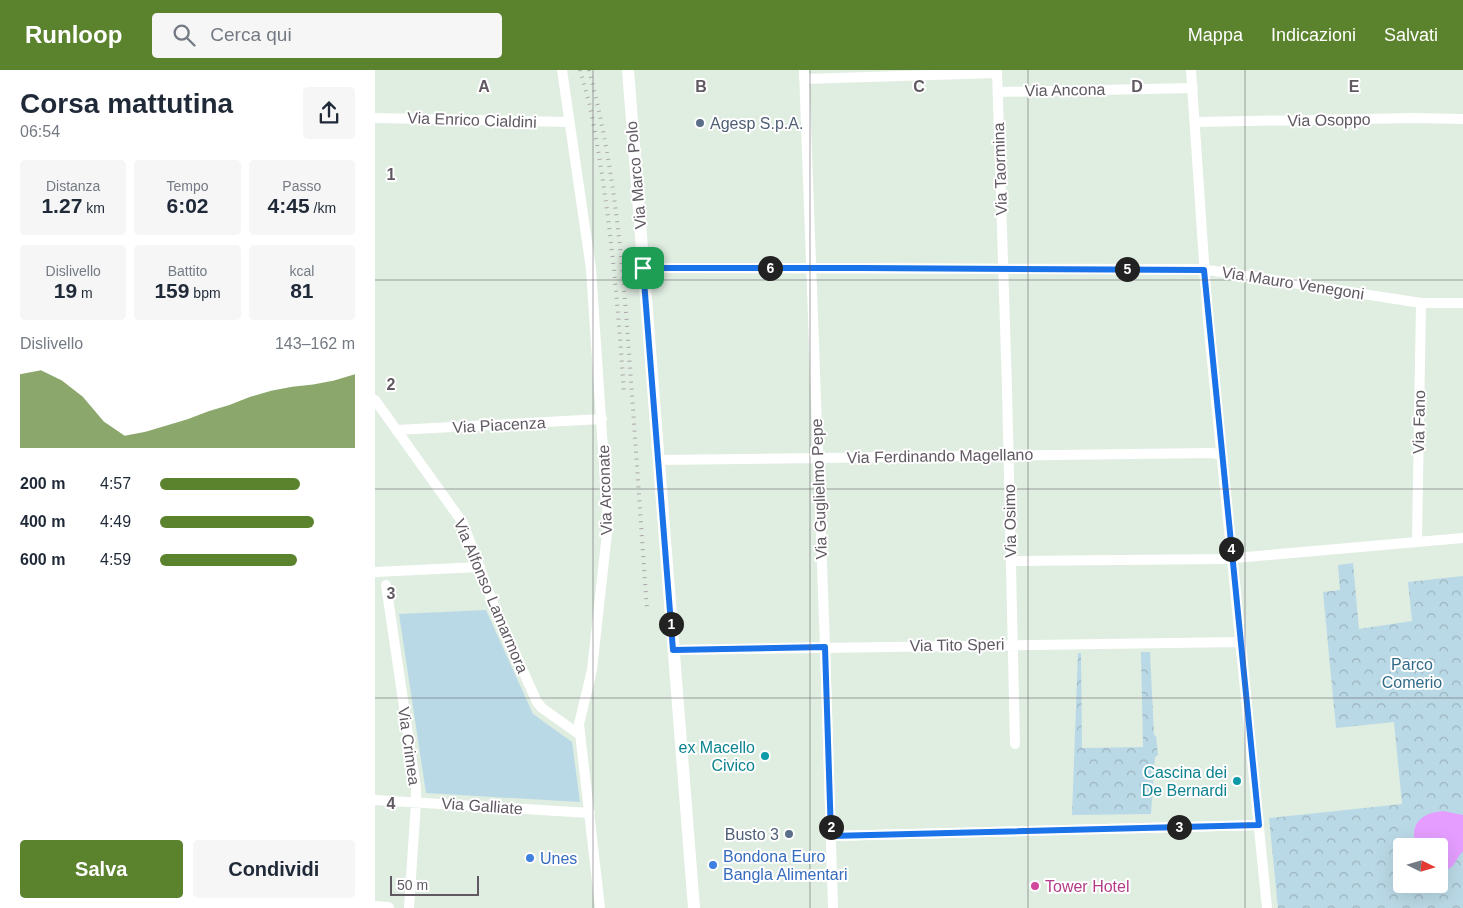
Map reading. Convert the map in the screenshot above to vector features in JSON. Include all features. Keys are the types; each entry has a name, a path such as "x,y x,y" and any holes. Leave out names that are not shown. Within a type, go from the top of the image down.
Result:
{"street":[{"name":"Via Arconate","path":"562,70 591,269 608,530 593,670 579,718 600,908"},
{"name":"Via Marco Polo","path":"628,70 694,908"},
{"path":"1191,70 1204,270 1267,908"},
{"path":"804,74 997,71"},
{"name":"Via Taormina","path":"997,71 1003,269"},
{"name":"Via Guglielmo Pepe","path":"804,74 833,908"},
{"name":"Via Ancona","path":"998,92 1193,88"},
{"name":"Via Enrico Cialdini","path":"375,118 569,122"},
{"name":"Via Osoppo","path":"1195,122 1386,119 1463,120"},
{"name":"Via Mauro Venegoni","path":"643,268 1204,270 1421,303 1463,303"},
{"name":"Via Osimo","path":"1003,269 1015,744"},
{"name":"Via Fano","path":"1417,541 1421,303"},
{"name":"Via Alfonso Lamarmora","path":"375,400 460,519 468,534 494,606 537,702 542,708 580,735"},
{"name":"Via Piacenza","path":"396,430 602,419"},
{"name":"Via Ferdinando Magellano","path":"658,460 1212,453 1222,455"},
{"path":"1011,561 1232,558 1463,538"},
{"path":"375,572 480,567"},
{"name":"Via Crimea","path":"386,585 415,782 416,802 409,908"},
{"name":"Via Tito Speri","path":"673,650 1241,642"},
{"name":"Via Galliate","path":"375,800 590,812"},
{"path":"831,836 1259,825"},
{"path":"375,907 387,908"}],"green space":[{"name":"Parco Comerio","path":"1353,563 1359,629 1412,621 1408,582 1463,576 1463,908 1278,908 1269,818 1402,804 1394,722 1336,728 1323,592 1340,590 1338,565"},
{"path":"486,610 533,714 572,742 580,802 426,793 399,614"},
{"path":"1141,652 1150,652 1154,735 1156,736 1158,755 1155,757 1151,814 1072,815 1078,653 1081,653 1082,748 1143,747"}],"shaded area":[{"path":"1443,811 1463,815 1463,851 1452,867 1448,869 1448,838 1414,838 1414,831 1419,821 1423,817"}],"railway":[{"path":"580,70 592,115 609,224 624,394"},
{"path":"589,70 605,143 617,217 647,609"}],"place":[{"name":"Agesp S.p.A.","path":"700,123"},
{"name":"ex Macello Civico","path":"765,756"},
{"name":"Cascina dei De Bernardi","path":"1237,781"},
{"name":"Busto 3","path":"789,834"},
{"name":"Unes","path":"530,858"},
{"name":"Bondona Euro Bangla Alimentari","path":"713,865"},
{"name":"Tower Hotel","path":"1035,886"}],"route":[{"path":"643,268 1204,270 1259,825 831,836 825,647 673,650 643,268"}]}
